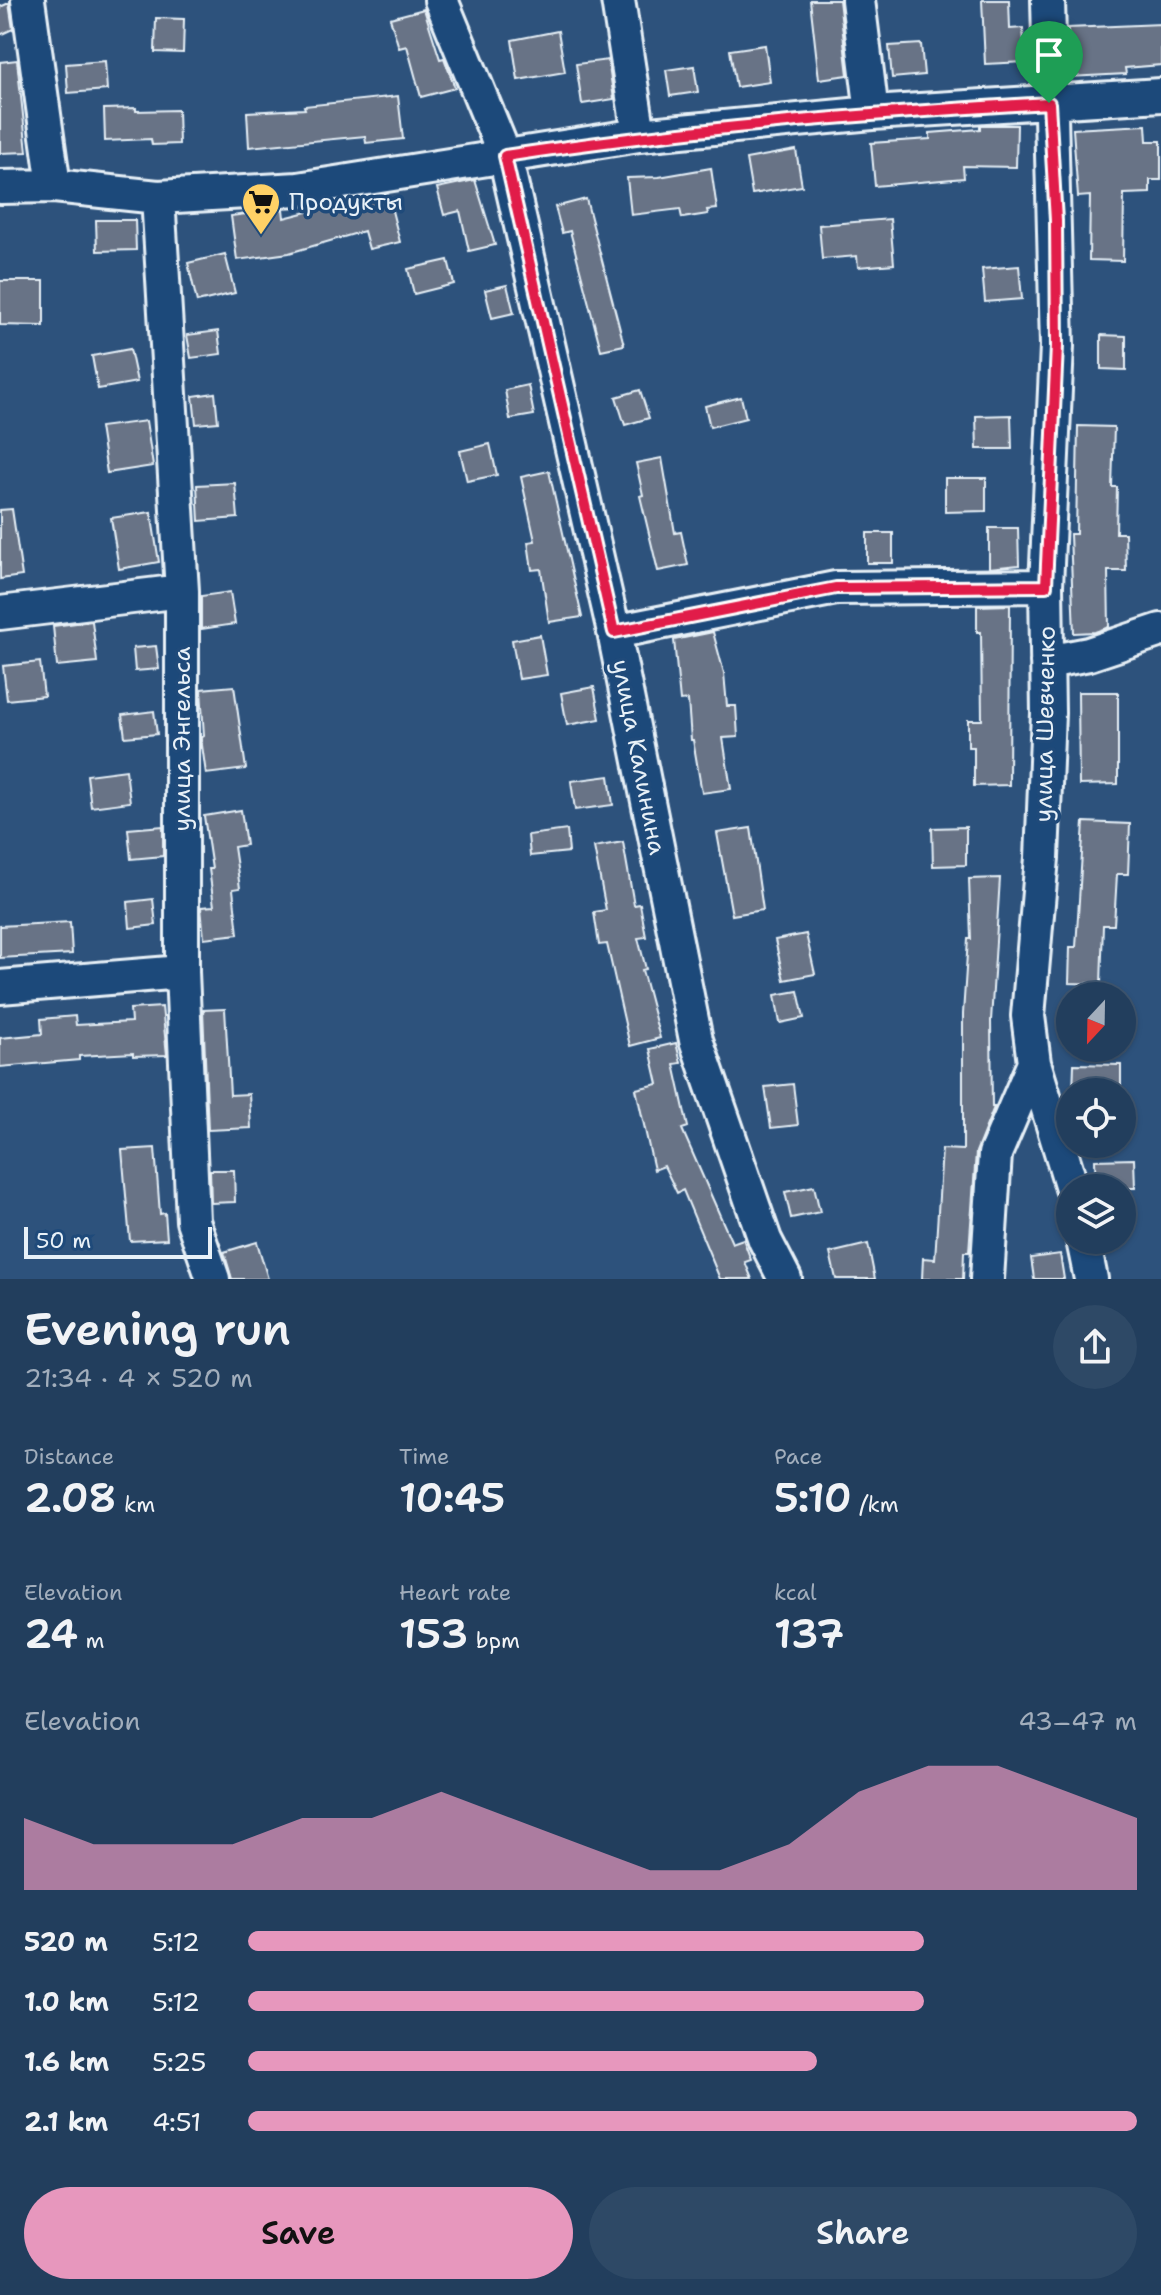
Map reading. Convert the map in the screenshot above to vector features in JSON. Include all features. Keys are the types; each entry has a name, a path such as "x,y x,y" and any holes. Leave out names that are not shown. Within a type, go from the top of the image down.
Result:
{"street":[{"path":"28,0 54,186"},
{"name":"улица Калинина","path":"441,0 505,156 614,632 696,1040 765,1240 785,1279"},
{"path":"618,0 639,135"},
{"path":"858,0 872,113"},
{"name":"улица Шевченко","path":"1048,0 1057,346 1046,586 1042,858 1028,1016 1034,1063 1068,1174"},
{"path":"0,187 54,186 158,197 298,189 639,135 872,113 1161,95"},
{"name":"улица Энгельса","path":"158,197 182,591 182,972 193,1221 213,1279"},
{"path":"614,632 836,588 1046,586"},
{"path":"0,613 182,591"},
{"path":"1047,662 1089,654 1161,630"},
{"path":"0,987 182,972"},
{"path":"987,1279 995,1154 1034,1063"},
{"path":"1086,1254 1091,1279"}],"building":[{"path":"810,0 839,0 848,75 819,79"},
{"path":"982,0 1009,0 1010,29 1023,28 1025,62 985,64"},
{"path":"9,3 13,29 0,35 0,7"},
{"path":"424,9 440,59 444,58 455,88 421,97 407,46 399,48 390,18"},
{"path":"156,18 184,19 183,53 155,52"},
{"path":"1161,24 1161,65 1125,68 1126,74 1069,77 1068,28"},
{"path":"558,31 565,72 518,80 512,40"},
{"path":"921,44 924,75 892,78 889,46"},
{"path":"765,45 770,82 736,87 730,50"},
{"path":"17,60 27,152 0,153 0,62"},
{"path":"608,60 614,99 582,104 576,64"},
{"path":"105,61 107,90 68,93 66,64"},
{"path":"694,66 698,92 670,96 666,70"},
{"path":"398,96 403,139 366,143 365,136 249,147 247,112 305,109 304,106"},
{"path":"136,108 136,111 178,110 179,144 152,145 151,139 105,141 104,109"},
{"path":"980,125 1017,125 1016,167 963,166 964,178 875,186 871,143 930,139 930,133 980,129"},
{"path":"1146,125 1147,141 1161,141 1161,180 1150,180 1150,193 1124,194 1123,261 1089,260 1090,196 1078,197 1073,129"},
{"path":"796,150 802,186 752,194 746,159"},
{"path":"711,168 717,209 707,210 708,214 682,218 680,209 631,215 627,178 659,177"},
{"path":"475,180 495,245 469,251 460,211 444,215 437,188"},
{"path":"388,195 400,242 369,249 364,231 289,253 237,260 231,216 283,209 284,218"},
{"path":"586,199 624,345 601,350 570,231 562,233 555,207"},
{"path":"890,219 894,264 858,267 857,256 822,259 819,225"},
{"path":"96,220 135,220 136,250 97,251"},
{"path":"225,254 235,293 197,302 188,263"},
{"path":"448,260 454,284 414,294 408,269"},
{"path":"1019,266 1022,299 985,302 982,269"},
{"path":"0,281 44,281 44,326 0,325"},
{"path":"507,285 514,313 492,318 485,290"},
{"path":"218,331 221,354 191,358 187,335"},
{"path":"1101,335 1126,336 1126,370 1101,369"},
{"path":"130,349 137,382 98,389 92,356"},
{"path":"528,385 534,415 510,419 505,390"},
{"path":"640,390 649,418 625,425 616,397"},
{"path":"215,393 218,422 196,424 193,396"},
{"path":"741,397 746,418 710,427 705,406"},
{"path":"1011,415 1012,449 977,449 976,416"},
{"path":"146,421 153,466 107,473 100,427"},
{"path":"1078,426 1114,427 1112,487 1117,487 1116,533 1125,533 1126,571 1108,571 1109,627 1095,632 1074,633 1070,534 1076,534"},
{"path":"490,444 497,475 467,481 460,451"},
{"path":"662,458 675,533 681,532 688,565 658,571 640,496 643,495 636,463"},
{"path":"549,471 582,617 549,622 541,569 532,570 528,542 535,541 521,477"},
{"path":"945,478 986,478 986,511 945,512"},
{"path":"235,483 238,518 199,521 197,485"},
{"path":"12,509 22,576 0,579 0,510"},
{"path":"151,512 159,562 119,569 111,518"},
{"path":"989,528 1018,528 1019,565 989,568"},
{"path":"867,533 893,533 893,563 867,563"},
{"path":"230,592 235,624 201,629 201,596"},
{"path":"1010,605 1009,785 974,786 974,747 968,747 968,720 982,720 981,632 977,632 977,606"},
{"path":"92,621 97,662 57,666 53,626"},
{"path":"713,632 724,673 727,706 736,706 738,737 723,738 731,789 702,793 691,740 688,700 680,701 674,640"},
{"path":"540,635 547,675 519,679 512,640"},
{"path":"156,646 159,669 135,671 133,648"},
{"path":"40,662 44,696 7,700 3,666"},
{"path":"234,686 246,769 206,774 201,738 204,736 201,689"},
{"path":"594,687 600,719 567,725 561,693"},
{"path":"1078,692 1118,692 1118,784 1079,785"},
{"path":"154,711 157,734 125,737 122,715"},
{"path":"126,770 130,802 91,807 87,775"},
{"path":"609,776 613,805 575,810 571,781"},
{"path":"241,810 246,845 234,847 240,888 233,889 238,934 204,938 201,907 214,906 204,816"},
{"path":"1084,822 1130,824 1128,874 1117,874 1114,925 1103,925 1101,982 1069,982 1070,947 1076,947"},
{"path":"163,826 163,856 131,859 128,829"},
{"path":"966,827 966,865 933,866 932,828"},
{"path":"751,828 763,910 732,915 717,833"},
{"path":"567,830 569,852 530,856 528,835"},
{"path":"623,842 634,905 640,904 646,937 638,938 646,969 642,970 660,1038 630,1046 607,944 599,945 594,912 606,910 594,847"},
{"path":"1000,878 991,1021 994,1107 976,1152 969,1252 964,1252 963,1279 922,1279 923,1258 935,1259 942,1149 963,1150 963,1014 968,939 971,939 969,879"},
{"path":"153,899 156,925 130,928 128,902"},
{"path":"70,922 72,954 0,958 0,926"},
{"path":"806,934 815,974 784,980 775,940"},
{"path":"798,991 804,1018 780,1023 775,995"},
{"path":"162,1007 167,1055 79,1056 79,1060 0,1067 0,1038 42,1034 41,1019 75,1016 76,1025 131,1022 130,1009"},
{"path":"225,1009 230,1095 249,1094 251,1128 208,1130 203,1010"},
{"path":"676,1043 681,1063 674,1064 688,1127 682,1129 732,1243 743,1239 751,1260 745,1262 752,1279 720,1279 683,1190 677,1193 664,1166 654,1170 636,1089 658,1084 650,1049"},
{"path":"1074,1064 1121,1065 1121,1078 1074,1078"},
{"path":"793,1084 798,1125 771,1128 765,1087"},
{"path":"155,1148 160,1214 165,1213 167,1239 130,1241 122,1150"},
{"path":"1134,1159 1135,1174 1096,1174 1095,1160"},
{"path":"210,1170 234,1170 235,1202 211,1203"},
{"path":"814,1186 820,1212 791,1218 785,1192"},
{"path":"257,1242 268,1279 232,1279 224,1252"},
{"path":"868,1244 875,1279 836,1279 830,1253"},
{"path":"1060,1254 1064,1279 1034,1279 1031,1258"}],"place":[{"name":"Продукты","path":"261,236"}],"route":[{"path":"1049,103 1056,221 1057,346 1046,586 836,588 614,632 505,156 639,135 872,113 1049,103"}]}
